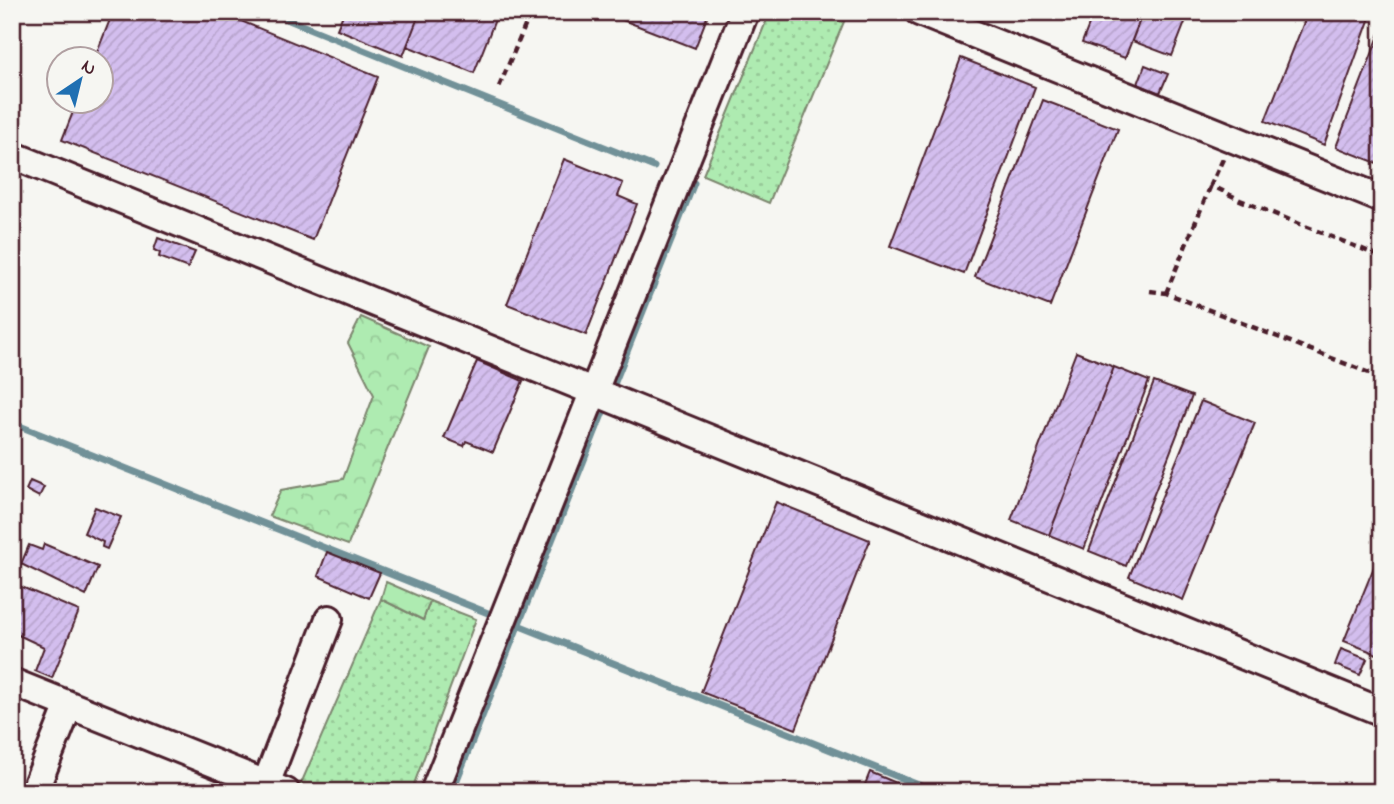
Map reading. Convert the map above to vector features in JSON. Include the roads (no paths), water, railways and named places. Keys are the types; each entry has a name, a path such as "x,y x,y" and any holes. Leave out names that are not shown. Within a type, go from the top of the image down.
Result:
{"street":[{"path":"434,792 745,12"},
{"path":"919,12 1382,199"},
{"path":"12,155 1382,712"},
{"path":"12,682 276,788 329,619"},
{"path":"34,792 69,705"}],"waterway":[{"path":"269,12 654,167"},
{"path":"452,792 694,183"},
{"path":"12,423 936,792"}]}
